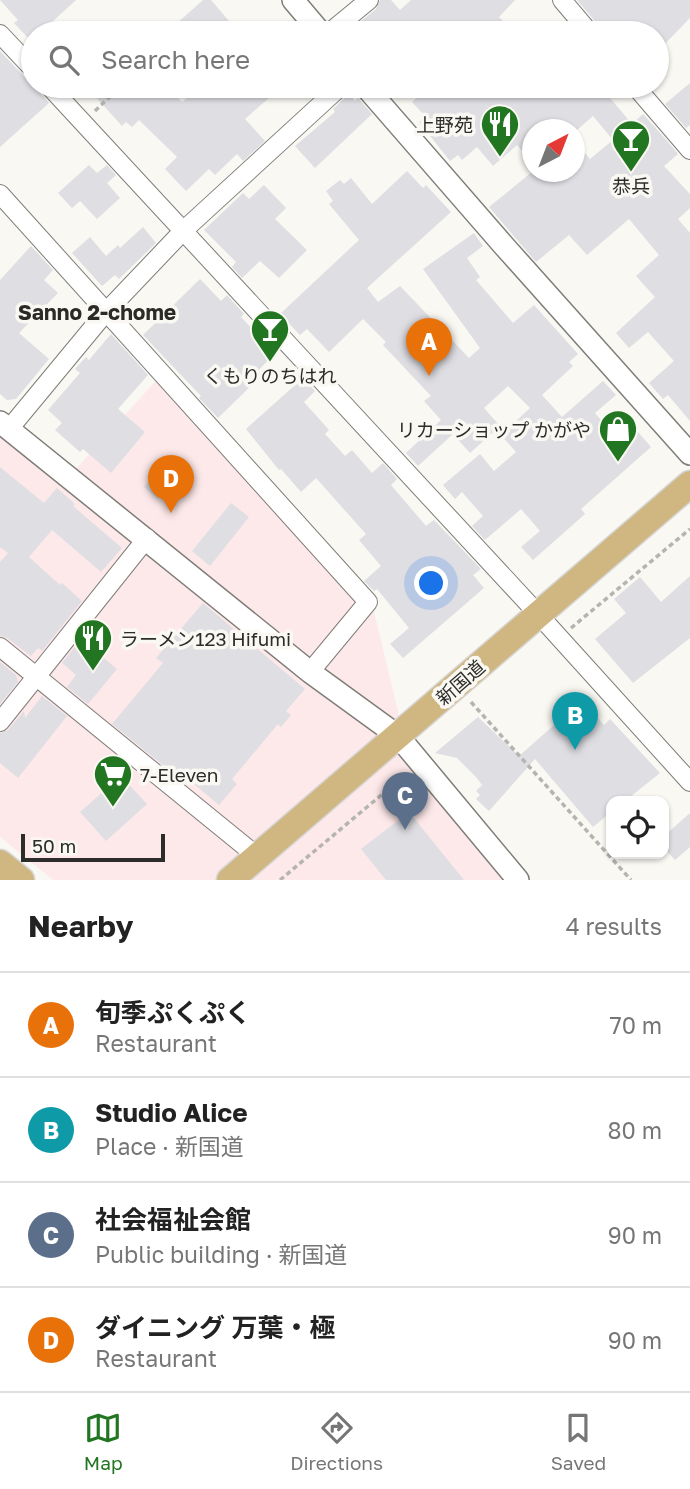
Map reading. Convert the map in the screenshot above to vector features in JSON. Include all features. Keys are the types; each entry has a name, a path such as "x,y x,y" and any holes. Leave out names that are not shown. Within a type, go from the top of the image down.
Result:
{"main road":[{"name":"新国道","path":"230,880 690,484"},
{"path":"0,863 21,880"}],"street":[{"path":"293,0 310,21"},
{"path":"344,21 369,0"},
{"path":"562,0 580,21"},
{"path":"0,34 21,56"},
{"path":"60,98 690,782"},
{"path":"328,98 184,230 4,425 310,672 398,736 518,880"},
{"path":"375,98 690,454"},
{"path":"645,98 690,150"},
{"path":"0,194 368,602 310,672"},
{"path":"0,722 147,538"},
{"path":"0,647 258,857"}],"path":[{"path":"83,123 109,98"},
{"path":"559,638 690,529"},
{"path":"455,685 631,880"},
{"path":"280,880 420,762"}],"shaded area":[{"path":"162,374 372,603 410,762 509,880 53,880 0,837 0,413 73,472"}],"building":[{"path":"0,0 76,0 53,21 21,21 21,30 14,23 18,20"},
{"path":"203,0 211,0 229,21 179,21"},
{"path":"380,0 391,0 400,10 411,0 515,0 499,17 503,21 361,21 376,9"},
{"path":"577,0 690,0 690,18 669,40 669,21 595,21"},
{"path":"0,51 21,73 21,98 44,98 49,103 0,147"},
{"path":"690,83 690,125 686,128 665,104"},
{"path":"97,98 178,98 182,102 187,98 269,98 245,119 265,141 243,161 237,154 215,175 209,169 186,191 165,169 177,157 139,120 132,127 126,122 122,126"},
{"path":"345,98 352,98 355,101 358,98 372,114 315,168 295,146 335,112 333,109"},
{"path":"416,98 610,98 632,124 643,114 669,143 678,154 664,166 690,194 690,208 678,219 690,233 690,421 668,395 663,399 649,383 674,361 648,332 629,348 616,333 655,297 636,276 659,255 629,219 587,255 569,235 536,262 489,207 522,180 585,182 585,153 590,159 613,140 593,116 585,123 585,119 522,119 522,151 517,145 493,166 477,147 462,160 458,155 450,161 419,122 426,117 412,102"},
{"path":"89,165 97,173 107,165 116,175 107,183 120,198 97,219 80,201 72,208 58,193"},
{"path":"407,171 423,188 426,185 451,212 367,288 378,302 400,286 469,358 480,348 423,269 474,233 483,246 467,258 480,277 476,280 513,323 534,305 578,354 569,362 573,366 542,395 562,417 603,381 616,395 595,413 623,445 638,432 651,447 581,509 585,514 533,560 521,547 540,531 521,509 485,540 472,526 483,516 462,492 455,499 443,485 480,454 494,471 516,452 501,435 530,408 508,386 484,408 500,426 470,453 453,434 418,466 406,453 441,420 424,401 431,396 383,345 386,342 363,319 329,352 307,329 300,335 280,314 359,240 329,204 333,201 326,191 340,180 344,184 351,178 372,204"},
{"path":"264,185 286,208 275,219 307,250 279,278 260,261 242,278 232,267 236,262 204,230 243,193 249,199"},
{"path":"143,227 156,243 119,279 115,275 102,286 72,253 90,237 106,256 118,245 120,248"},
{"path":"31,246 53,270 44,280 58,293 19,333 49,359 16,399 7,400 0,394 0,280"},
{"path":"200,279 221,301 227,295 244,314 241,317 257,334 253,338 272,356 255,374 259,378 218,418 199,398 201,396 143,335"},
{"path":"111,334 148,375 118,409 145,432 111,473 83,449 80,452 55,430 62,423 48,410 80,373 75,369 86,357 89,360"},
{"path":"303,378 315,391 304,402 329,430 325,434 345,456 352,450 372,473 383,463 397,479 391,485 426,526 434,520 481,569 473,575 484,588 403,658 390,644 409,628 377,589 374,591 364,581 381,566 359,540 366,534 316,478 301,492 281,469 279,470 246,429"},
{"path":"166,461 179,475 158,499 144,487"},
{"path":"0,467 44,503 57,488 75,504 73,506 122,548 101,572 52,530 29,557 82,601 42,651 38,648 31,656 7,638 0,636 0,562 8,553 0,547"},
{"path":"231,503 249,517 210,566 192,551"},
{"path":"690,576 690,638 633,683 595,639 626,613 614,599 640,577 661,602"},
{"path":"203,603 305,689 286,711 291,715 281,727 278,724 232,779 237,784 219,805 188,779 185,783 112,724 163,663 156,658"},
{"name":"ラーメン123 Hifumi","path":"81,639 117,669 88,704 67,687 76,675 62,663"},
{"path":"0,662 16,675 18,682 0,704"},
{"path":"42,696 67,716 18,778 0,763 0,733 8,730 24,711 25,718"},
{"path":"584,702 604,725 610,719 660,773 631,796 606,796 606,816 593,827 535,759 489,811 476,799 480,795 476,791 482,785 476,777 457,758 435,753 478,717 519,756 579,703 581,705"},
{"name":"7-Eleven","path":"121,776 147,804 106,841 80,812"},
{"path":"409,812 464,880 386,880 361,849"},
{"path":"690,813 690,847 675,860 669,853 669,832"}],"place":[{"name":"上野苑","path":"500,158"},
{"name":"恭兵","path":"631,173"},
{"name":"くもりのちはれ","path":"270,363"},
{"name":"旬季ぷくぷく","path":"429,376"},
{"name":"リカーショップ かがや","path":"618,463"},
{"name":"ダイニング 万葉・極","path":"171,513"},
{"name":"ラーメン123 Hifumi","path":"93,672"},
{"name":"Studio Alice","path":"575,750"},
{"name":"7-Eleven","path":"113,808"},
{"name":"社会福祉会館","path":"405,830"}],"district":[{"name":"Sanno 2-chome","path":"97,312"}]}
